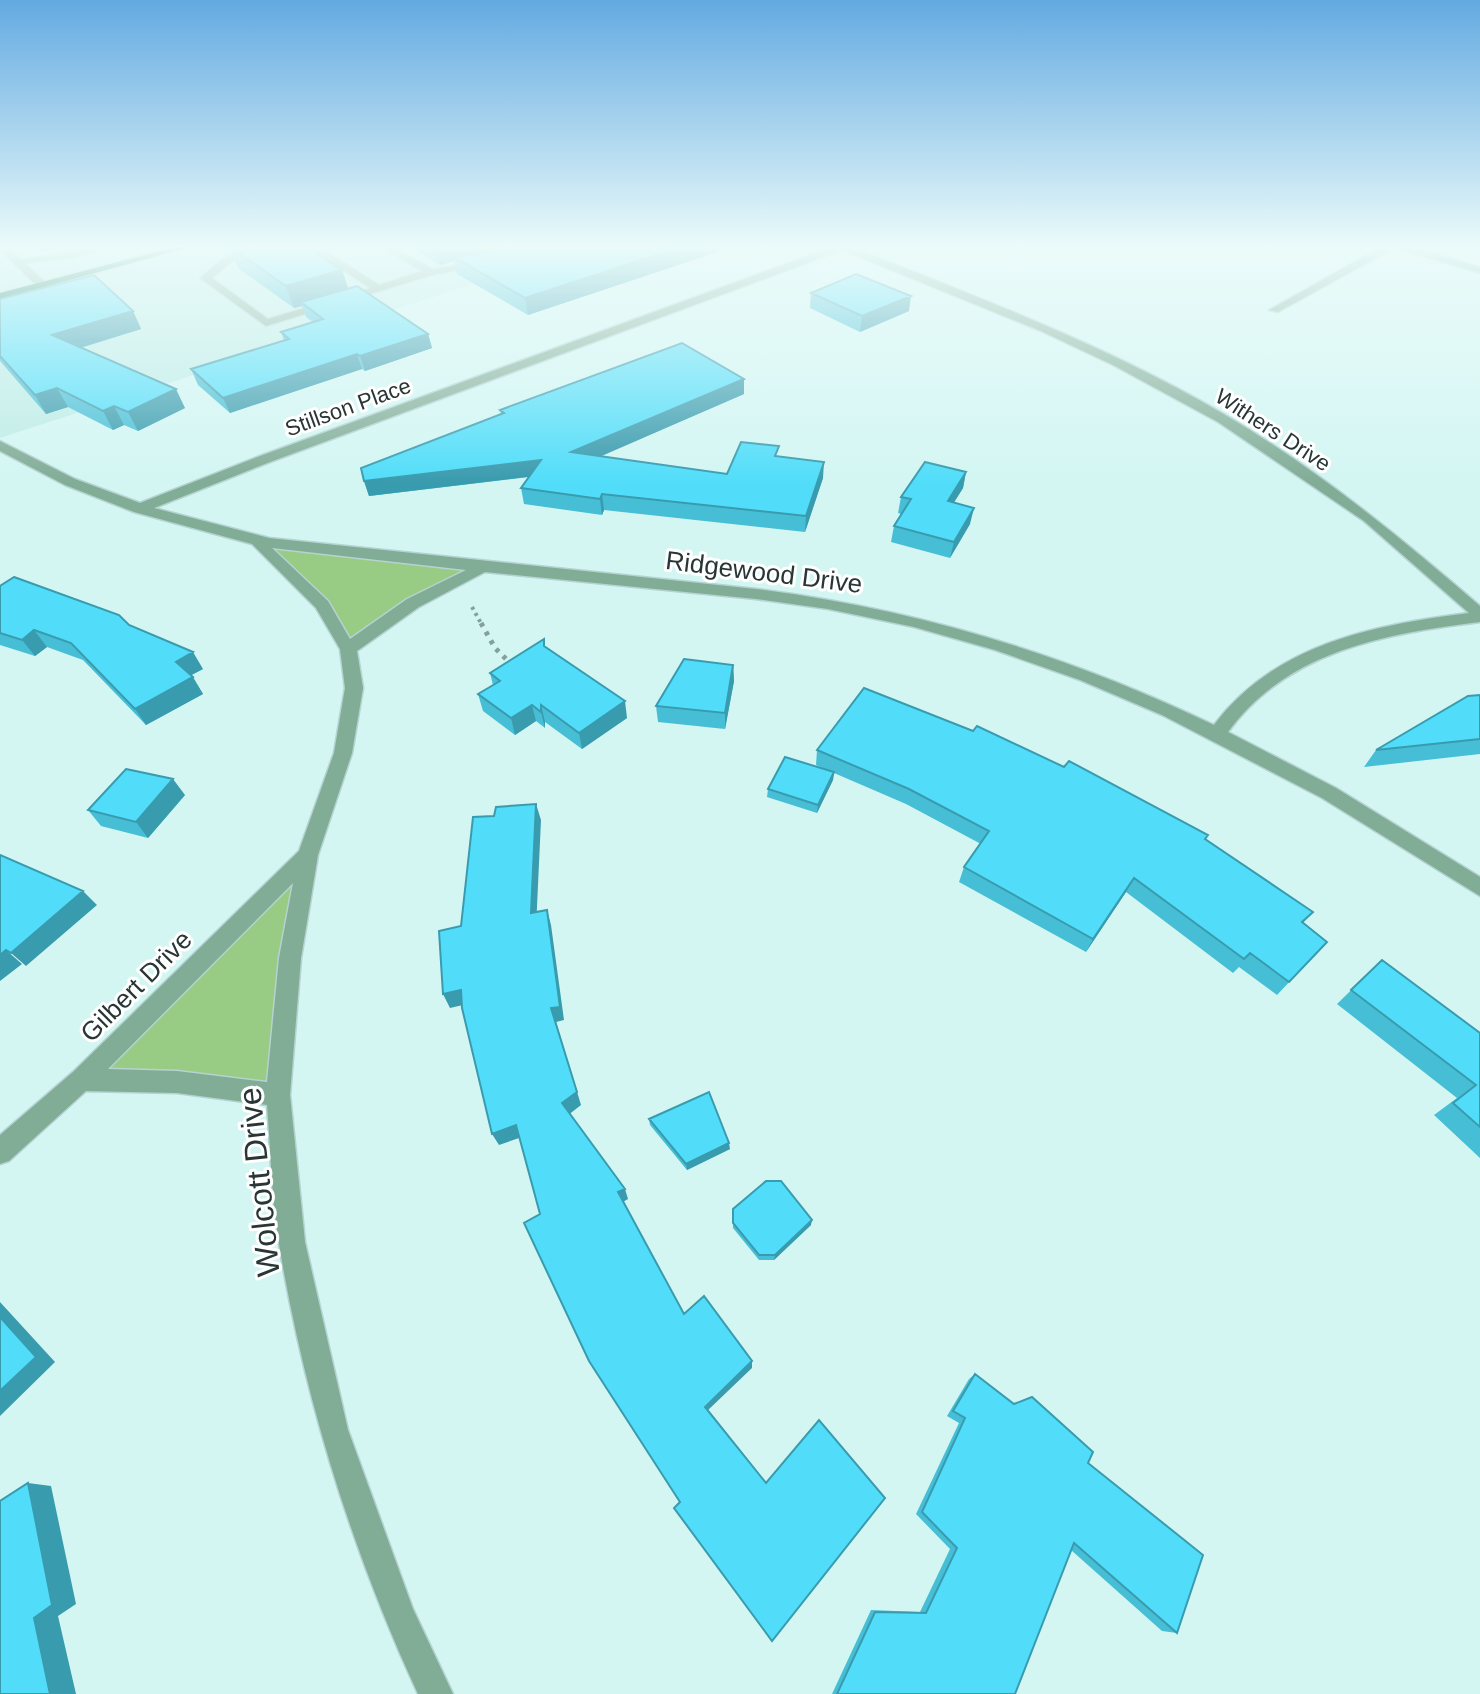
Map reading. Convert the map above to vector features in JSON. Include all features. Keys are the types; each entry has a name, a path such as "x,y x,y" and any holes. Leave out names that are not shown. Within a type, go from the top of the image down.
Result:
{"street":[{"name":"Stillson Place","path":"139,509 265,459 628,325"},
{"name":"Withers Drive","path":"1035,325 1117,362 1197,404 1279,455 1369,518 1480,616"},
{"name":"Ridgewood Drive","path":"0,445 73,486 139,509 257,541 483,567 768,594 893,617 1061,667 1216,735 1384,826 1480,888"},
{"name":"Wolcott Drive","path":"257,541 322,605 348,649 354,688 343,753 308,855 290,958 278,1095 292,1242 333,1430 399,1616 436,1694"},
{"path":"348,649 413,603 483,567"},
{"path":"1216,735 1247,697 1307,658 1360,639 1419,624 1480,616"},
{"name":"Gilbert Drive","path":"0,1152 81,1080 308,855"},
{"path":"81,1080 177,1082 278,1095"}],"path":[{"path":"470,605 495,648 515,667"}],"shaded area":[{"path":"0,325 347,325 0,438"}],"green space":[{"path":"257,541 483,567 348,649 331,617"},
{"path":"308,855 278,1095 81,1080"}],"building":[{"path":"0,325 86,325 52,335 176,389 128,412 114,406 103,411 57,388 35,395 0,356"},
{"path":"303,325 415,325 428,334 223,398 191,369 289,339 281,332"},
{"path":"682,343 744,379 571,452 727,474 741,442 779,446 775,456 824,462 806,516 602,494 600,499 521,488 541,460 364,481 361,468 504,413 500,410"},
{"path":"925,462 966,472 948,501 974,508 954,542 894,526 911,499 901,497"},
{"path":"14,577 119,615 129,625 193,652 176,662 193,677 135,709 71,643 34,630 22,640 0,633 0,586"},
{"path":"544,639 544,646 625,701 579,733 541,705 541,712 532,705 511,718 478,694 500,681 490,673"},
{"path":"684,659 733,665 725,713 656,706"},
{"path":"864,688 973,731 977,726 1064,767 1069,761 1208,835 1205,839 1313,912 1302,922 1327,942 1289,982 1250,953 1244,959 1134,878 1093,939 964,867 989,831 909,789 817,750"},
{"path":"1480,695 1480,739 1376,750 1468,696"},
{"path":"785,757 834,772 818,805 768,789"},
{"path":"126,769 173,779 136,822 88,810"},
{"path":"536,804 531,913 547,910 560,1007 551,1008 577,1092 562,1103 625,1189 618,1192 684,1314 704,1296 752,1361 705,1407 766,1483 819,1420 885,1498 772,1641 674,1508 680,1502 589,1361 524,1223 540,1214 516,1125 492,1134 462,1008 461,990 443,994 439,931 461,926 473,817 494,816 496,807"},
{"path":"0,855 83,891 11,953 6,950 0,955"},
{"path":"1382,960 1480,1033 1480,1127 1453,1103 1476,1085 1351,990"},
{"path":"709,1092 729,1143 686,1164 649,1119"},
{"path":"766,1181 781,1181 812,1220 775,1255 759,1255 733,1223 733,1209"},
{"path":"0,1317 36,1357 0,1391"},
{"path":"975,1374 1014,1404 1032,1397 1093,1452 1088,1463 1203,1555 1177,1633 1074,1543 1015,1694 837,1694 875,1612 926,1613 957,1548 922,1512 965,1418 953,1411"},
{"path":"28,1483 52,1605 34,1618 50,1694 0,1694 0,1501"}]}
